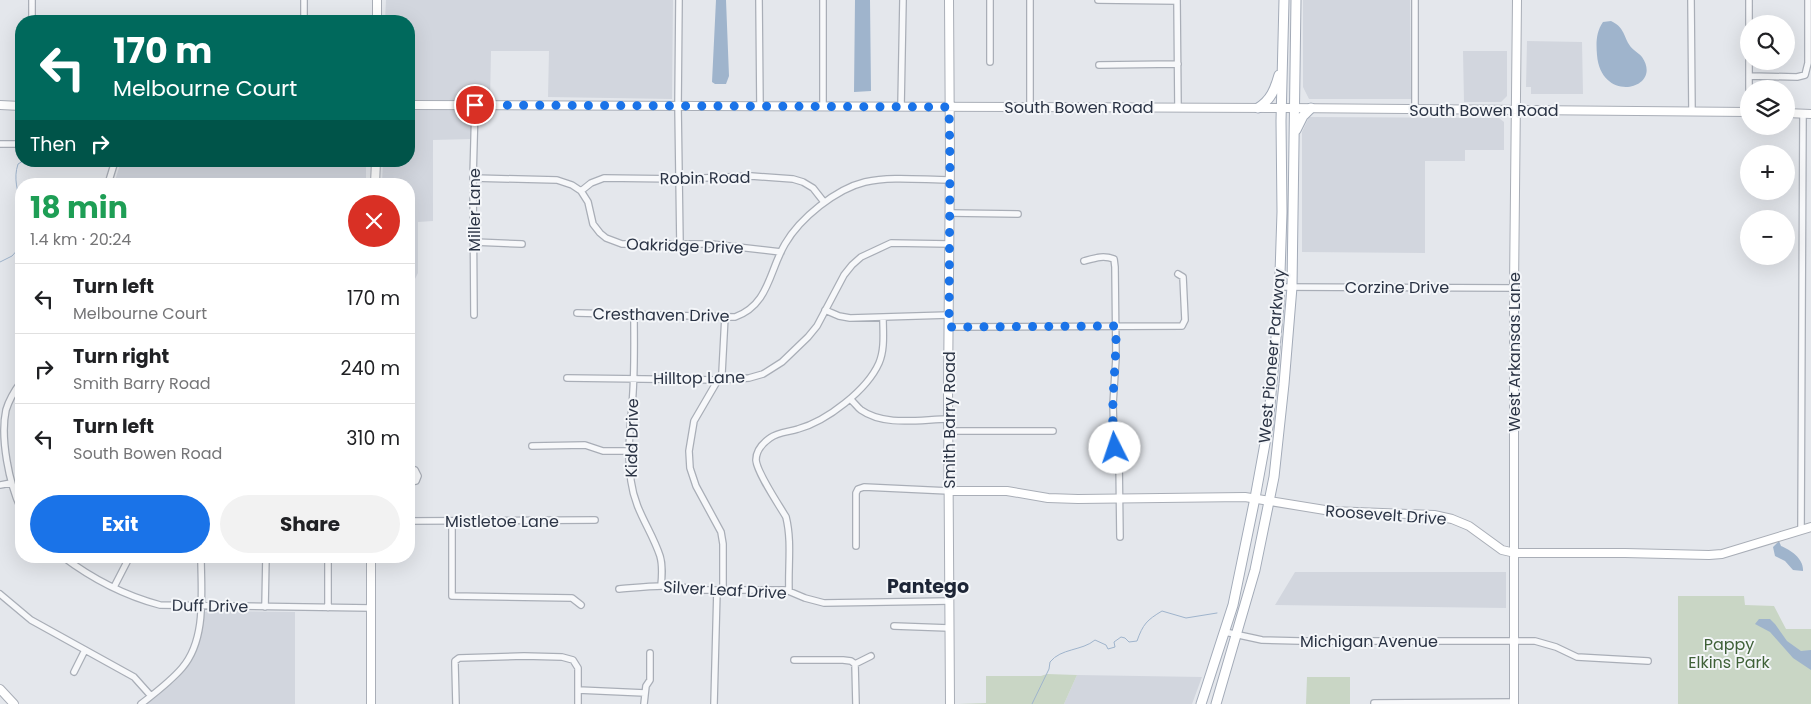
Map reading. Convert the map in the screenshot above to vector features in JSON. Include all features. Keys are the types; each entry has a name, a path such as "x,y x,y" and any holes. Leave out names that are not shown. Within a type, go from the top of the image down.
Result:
{"main road":[{"path":"377,0 377,15"},
{"name":"Smith Barry Road","path":"949,0 950,704"},
{"name":"West Pioneer Parkway","path":"1201,704 1233,605 1268,427 1280,287 1284,0"},
{"name":"West Pioneer Parkway","path":"1216,704 1255,570 1274,477 1292,287 1296,0"},
{"name":"West Arkansas Lane","path":"1514,703 1514,288 1517,0"},
{"path":"1258,108 1268,101 1272,95 1282,65"},
{"path":"0,105 15,106"},
{"name":"South Bowen Road","path":"415,105 1311,108 1740,112"},
{"path":"1294,137 1297,124 1311,108"},
{"name":"Roosevelt Drive","path":"949,491 1007,491 1048,498 1255,498 1331,511 1434,515 1452,519 1469,526 1502,550 1515,553 1722,554 1811,527"},
{"path":"371,563 371,704"},
{"path":"0,689 14,704"}],"street":[{"path":"32,0 32,15"},
{"path":"304,0 304,15"},
{"path":"679,0 680,244"},
{"path":"759,0 760,106"},
{"path":"823,0 823,106"},
{"path":"901,106 903,0"},
{"path":"990,0 990,62"},
{"path":"1030,0 1030,107"},
{"path":"1098,0 1177,0 1178,108"},
{"path":"1415,0 1415,109"},
{"path":"1691,0 1692,112"},
{"path":"1749,0 1749,15"},
{"path":"1749,76 1797,77 1805,74 1808,63 1808,0"},
{"path":"1099,65 1178,64"},
{"path":"1749,70 1749,80"},
{"name":"Miller Lane","path":"474,315 473,178 475,105"},
{"path":"1801,530 1807,113"},
{"path":"0,144 15,144"},
{"name":"Robin Road","path":"581,191 591,183 604,178 751,176 793,179 804,182 813,188 824,202"},
{"path":"473,178 557,180 572,185 581,191"},
{"name":"Cresthaven Drive","path":"577,313 726,316 744,314 754,306 764,292 785,244 804,220 824,202 865,182 950,180"},
{"name":"Oakridge Drive","path":"581,191 588,202 593,224 606,238 628,245 711,244 781,252"},
{"path":"950,212 1018,214"},
{"path":"474,242 522,244"},
{"name":"Hilltop Lane","path":"567,378 719,380 749,378 770,371 808,337 817,326 847,270 868,253 891,244 949,244"},
{"path":"1084,261 1102,256 1114,259 1116,326 1114,438 1120,459 1120,537"},
{"path":"949,327 1182,326 1185,320 1183,277 1178,274"},
{"name":"Corzine Drive","path":"1280,287 1514,288"},
{"path":"825,310 844,318 949,315"},
{"name":"Kidd Drive","path":"634,314 633,378 628,451 631,484 637,506 660,556 662,570 661,586"},
{"path":"714,704 724,544 721,532 696,486 689,459 694,421 722,373 726,316"},
{"path":"789,591 788,525 786,517 758,468 756,459 760,447 770,438 810,424 837,410 850,399 868,380 880,362 883,344 883,318"},
{"path":"15,390 7,408 4,426 11,483 15,493"},
{"path":"850,399 861,410 886,420 949,419"},
{"path":"949,432 1052,431"},
{"path":"532,446 585,445 603,451 628,451"},
{"path":"415,470 418,476 415,481"},
{"path":"0,484 11,483"},
{"path":"856,546 856,493 858,489 864,487 949,491"},
{"name":"Mistletoe Lane","path":"415,521 595,520"},
{"path":"452,521 452,596 572,598 581,605"},
{"name":"Duff Drive","path":"74,563 114,587 143,600 160,605 371,608"},
{"path":"114,587 126,563"},
{"path":"141,704 183,667 196,642 200,626 201,563"},
{"path":"265,607 266,563"},
{"path":"328,563 328,608"},
{"name":"Silver Leaf Drive","path":"619,588 661,586 683,587 696,590 765,589 789,591 805,598 824,602 949,601"},
{"path":"0,594 31,620 134,677 151,696"},
{"path":"894,626 949,628"},
{"name":"Michigan Avenue","path":"1225,632 1262,640 1535,641 1549,644 1577,657 1648,660"},
{"path":"74,672 85,650"},
{"path":"644,704 645,693 650,680 650,653"},
{"path":"456,704 455,661 462,657 524,656 573,660 578,668 578,704"},
{"path":"855,664 871,656"},
{"path":"794,660 843,660 851,661 855,664"},
{"path":"855,664 856,704"},
{"path":"578,690 645,693"},
{"path":"1374,703 1514,703"}],"shaded area":[{"path":"386,0 673,0 672,99 548,97 549,51 491,51 490,102 472,101 472,139 433,140 433,221 418,222 418,273 415,279 415,178 382,178 383,167 415,167 415,15 385,15"},
{"path":"1303,0 1410,0 1411,99 1309,99 1303,87"},
{"path":"1527,41 1582,42 1583,94 1531,94 1531,87 1526,87"},
{"path":"1463,51 1507,51 1507,96 1501,102 1464,102"},
{"path":"1309,117 1499,118 1504,122 1504,150 1465,150 1465,161 1425,161 1425,253 1302,252 1302,132"},
{"path":"119,167 366,167 366,178 116,178"},
{"path":"1295,572 1506,572 1506,608 1275,605"},
{"path":"205,612 295,612 295,704 147,704 175,681 188,665 199,642"},
{"path":"1077,675 1202,677 1192,704 1064,704"}],"green space":[{"name":"Pappy Elkins Park","path":"1678,596 1744,596 1745,605 1774,606 1786,629 1811,629 1811,704 1678,704"},
{"path":"1047,674 1077,675 1064,704 958,704 986,703 986,676 1041,676"},
{"path":"1307,677 1350,677 1350,704 1306,704"}],"water":[{"path":"716,0 726,0 729,76 726,84 715,84 712,82"},
{"path":"855,0 870,0 871,91 854,92"},
{"path":"1611,21 1620,27 1628,43 1642,57 1647,68 1645,77 1638,84 1629,87 1619,86 1609,81 1601,71 1597,55 1598,34 1603,22"},
{"path":"1779,541 1781,546 1799,559 1803,571 1793,570 1785,561 1775,556 1773,547"},
{"path":"1759,619 1770,619 1787,641 1801,651 1811,650 1811,670 1793,658 1770,632 1755,624"}],"waterway":[{"path":"16,178 17,167"},
{"path":"0,262 15,253"},
{"path":"1032,704 1049,669 1050,662 1060,654 1090,644 1095,640 1106,645 1108,649 1115,647 1114,642 1121,637 1129,642 1137,641 1146,623 1162,611 1186,618 1217,613"}],"district":[{"name":"Pantego","path":"928,586"}],"route":[{"path":"475,105 949,107 949,327 1116,326 1113,404 1115,448"}]}
